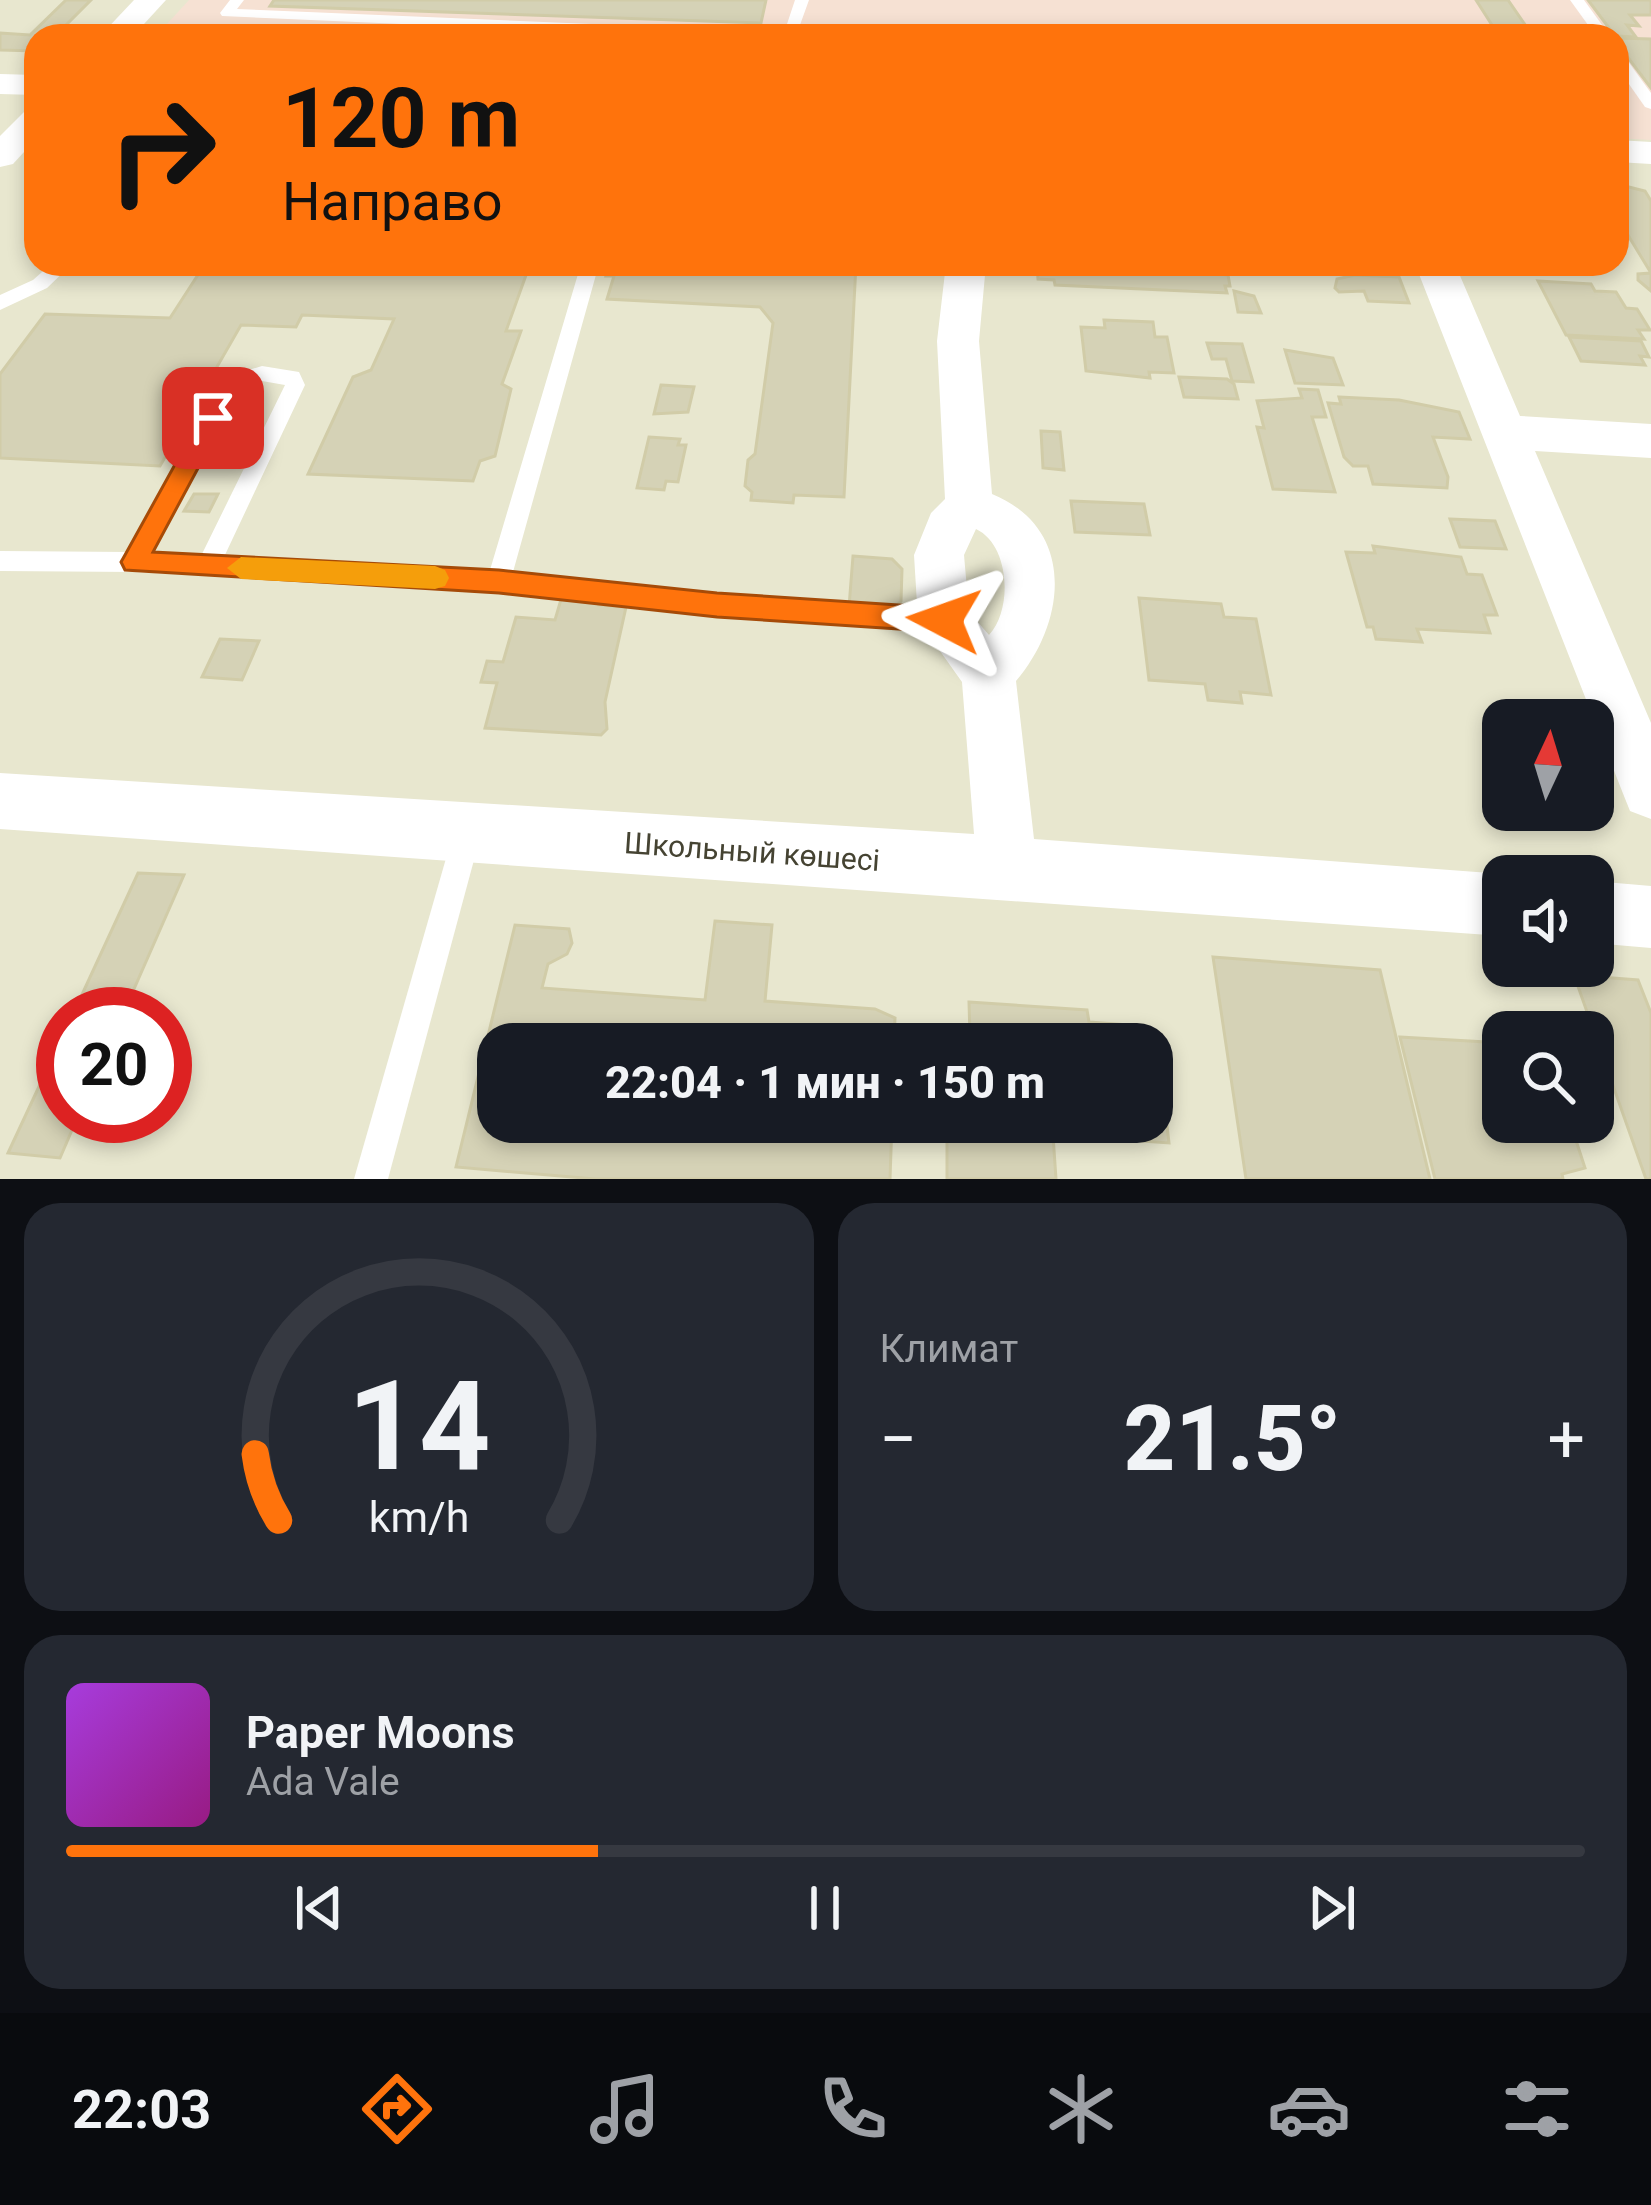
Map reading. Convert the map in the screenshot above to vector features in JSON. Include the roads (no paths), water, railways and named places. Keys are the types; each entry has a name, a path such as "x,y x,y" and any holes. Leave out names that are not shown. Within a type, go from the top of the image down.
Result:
{"street":[{"path":"128,24 151,0"},
{"path":"0,156 24,131"},
{"path":"965,276 958,341 969,505 948,527 939,555 944,620 988,674 1007,867"},
{"path":"1440,276 1651,791"},
{"path":"1504,433 1651,441"},
{"path":"969,505 1002,519 1024,548 1030,591 1020,638 988,674"},
{"name":"Школьный көшесі","path":"0,801 1482,903"},
{"path":"1614,914 1651,917"}],"lane":[{"path":"237,0 226,13 504,24"},
{"path":"1629,73 1651,104"},
{"path":"0,303 49,276"},
{"path":"499,581 587,276"},
{"path":"134,562 232,382 249,374 292,377 295,385 208,566"},
{"path":"0,561 134,562 499,581 717,605 944,620"},
{"path":"370,1179 467,834"}]}
